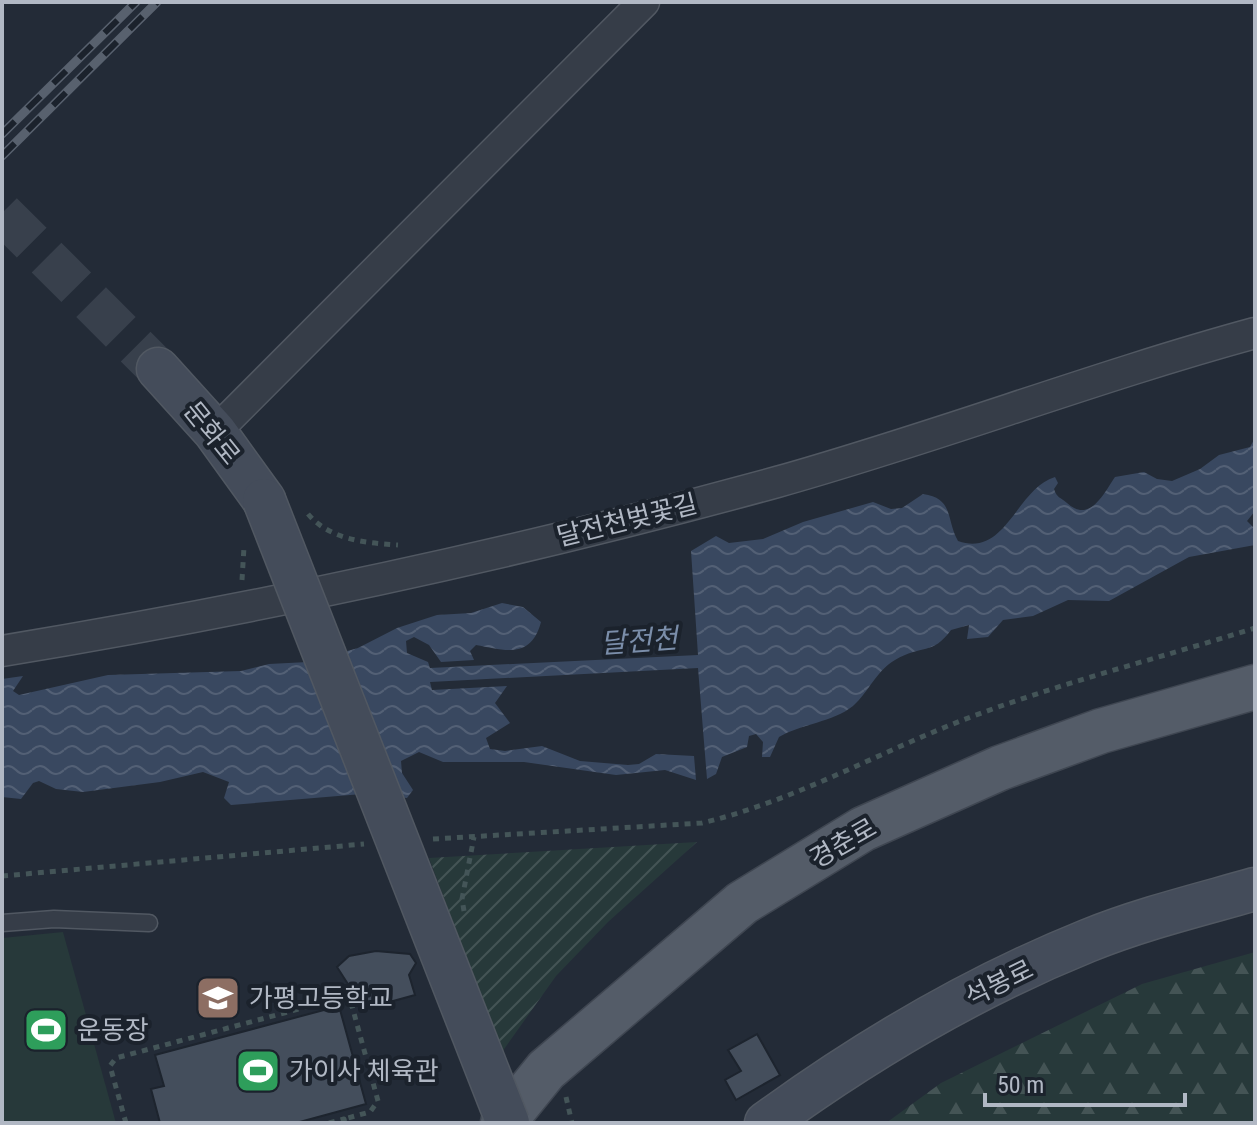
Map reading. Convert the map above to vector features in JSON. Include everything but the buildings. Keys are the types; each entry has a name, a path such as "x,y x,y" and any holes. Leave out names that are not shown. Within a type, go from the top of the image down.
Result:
{"main road":[{"name":"문화로","path":"158,369 215,432 506,1123"},
{"name":"경춘로","path":"506,1123 546,1070 742,903 863,829 1000,768 1101,731 1255,687"},
{"name":"석봉로","path":"766,1123 838,1071 996,983 1087,941 1255,889"}],"street":[{"path":"215,432 644,2"},
{"name":"달전천벚꽃길","path":"2,651 222,611 556,539 778,481 1247,335"}],"lane":[{"path":"2,923 54,919 149,923"}],"path":[{"path":"222,611 238,589 245,572 252,517 280,494 295,498 317,525 344,538 404,546"},
{"path":"417,840 702,823 815,787 964,720 1255,628"},
{"path":"462,899 474,837"},
{"path":"2,876 375,843"},
{"path":"126,1123 110,1066 116,1058 340,998 352,1006 378,1101 370,1112 329,1123"}],"green space":[{"path":"697,842 608,922 556,976 502,1052 429,858"},
{"name":"운동장","path":"63,932 116,1123 2,1123 2,938"},
{"path":"1255,952 1255,1123 886,1123 941,1083 1142,984"}],"water":[{"path":"1255,438 1255,511 1247,521 1255,529 1255,545 1189,557 1109,601 1068,600 1033,616 1003,620 988,637 967,639 969,625 951,630 932,647 904,655 888,665 859,700 845,711 779,737 770,757 762,757 763,742 756,734 749,736 747,747 722,757 716,774 707,779 698,668 430,682 432,690 507,686 495,703 510,723 486,738 490,749 505,751 542,746 580,761 628,765 639,764 656,754 694,756 696,780 665,770 616,775 524,762 443,762 419,752 401,761 402,773 413,790 407,798 362,794 231,805 224,798 229,782 203,772 160,782 83,792 56,789 39,781 33,783 21,799 2,797 2,679 23,676 13,691 19,695 108,675 241,671 269,664 308,662 358,648 397,628 437,615 471,613 502,603 523,607 541,622 531,642 523,647 506,650 476,645 470,651 474,660 441,662 429,645 414,637 406,641 407,653 428,662 430,668 698,655 691,551 716,536 729,543 763,539 803,522 873,502 891,509 902,508 923,494 933,496 945,505 958,541 974,544 988,540 1000,531 1030,494 1055,477 1058,483 1054,489 1058,496 1075,509 1083,510 1096,504 1115,477 1144,472 1157,479 1172,481 1200,469 1219,455 1250,447"}],"tunnel":[{"path":"2,213 158,369"}],"railway":[{"path":"2,134 136,2"},
{"path":"2,156 157,2"}],"place":[{"name":"가평고등학교","path":"218,998"},
{"name":"운동장","path":"46,1030"},
{"name":"가이사 체육관","path":"258,1071"}],"water label":[{"name":"달전천","path":"639,641"}]}
